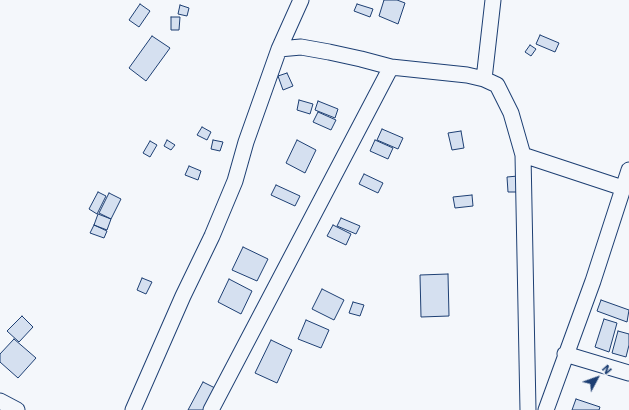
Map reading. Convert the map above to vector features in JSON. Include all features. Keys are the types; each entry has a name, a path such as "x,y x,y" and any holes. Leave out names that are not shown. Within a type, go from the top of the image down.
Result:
{"street":[{"path":"133,410 183,296 212,236 235,181 246,142 279,49 301,0"},
{"path":"484,79 492,0"},
{"path":"279,49 301,47 391,67 466,74 484,79 497,85 511,113 523,155 528,410"},
{"path":"211,410 391,67"},
{"path":"523,155 623,188"},
{"path":"546,410 593,280 629,170"},
{"path":"566,354 629,373"},
{"path":"0,401 17,410"}],"building":[{"path":"384,0 397,0 405,3 398,24 379,16"},
{"path":"140,4 150,11 139,27 129,20"},
{"path":"357,4 373,9 370,17 354,11"},
{"path":"180,5 189,8 187,16 178,14"},
{"path":"171,17 180,17 179,30 171,30"},
{"path":"540,35 559,43 555,52 536,44"},
{"path":"152,36 170,48 146,81 129,68"},
{"path":"530,45 536,49 531,56 525,52"},
{"path":"287,73 293,86 283,90 278,76"},
{"path":"299,100 313,104 310,114 297,110"},
{"path":"318,101 338,109 335,118 315,110"},
{"path":"318,112 336,120 331,130 313,122"},
{"path":"202,127 211,132 207,140 197,135"},
{"path":"382,129 403,138 398,149 377,140"},
{"path":"461,131 464,148 452,150 448,133"},
{"path":"167,140 175,145 171,150 164,146"},
{"path":"213,140 223,142 220,151 211,149"},
{"path":"297,140 316,150 305,173 286,163"},
{"path":"375,140 393,148 388,159 370,151"},
{"path":"150,141 157,145 150,157 143,153"},
{"path":"189,166 201,171 198,180 185,175"},
{"path":"364,174 383,183 378,193 359,184"},
{"path":"518,176 519,192 508,192 507,177"},
{"path":"276,185 300,196 295,206 271,195"},
{"path":"98,192 106,196 97,214 89,209"},
{"path":"109,193 121,199 111,219 99,213"},
{"path":"472,195 473,206 455,208 453,197"},
{"path":"98,214 111,219 107,230 94,225"},
{"path":"341,218 360,226 356,234 337,226"},
{"path":"94,225 107,231 104,238 90,233"},
{"path":"333,225 351,234 346,245 327,236"},
{"path":"243,247 268,259 257,281 232,270"},
{"path":"448,274 449,316 421,317 420,275"},
{"path":"142,278 152,282 146,294 137,290"},
{"path":"229,279 252,291 241,314 218,302"},
{"path":"322,289 344,300 334,320 312,309"},
{"path":"601,300 629,310 627,322 597,311"},
{"path":"353,302 364,305 360,316 349,313"},
{"path":"22,316 33,327 19,342 7,331"},
{"path":"604,319 617,323 609,352 595,347"},
{"path":"306,320 329,330 321,348 298,339"},
{"path":"618,331 629,334 629,345 626,357 612,353"},
{"path":"14,339 36,358 18,378 0,362 0,354"},
{"path":"271,340 292,350 277,383 255,373"},
{"path":"203,382 223,392 214,410 188,410"},
{"path":"576,399 600,407 599,410 572,410"}]}
